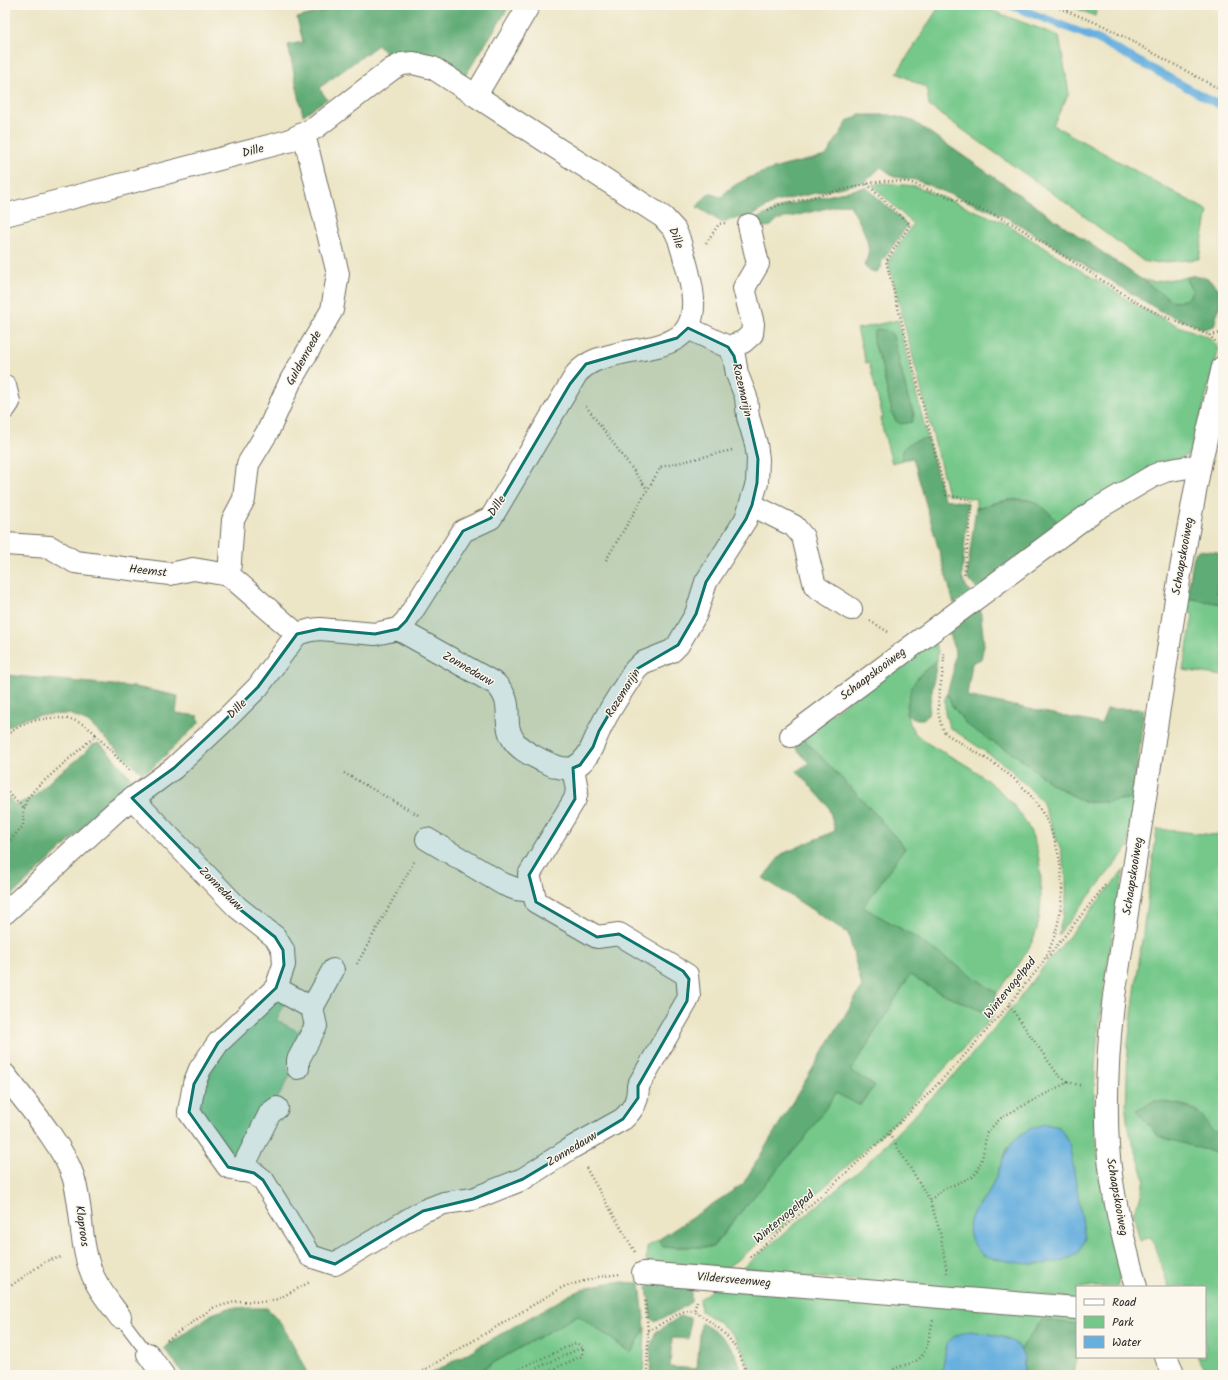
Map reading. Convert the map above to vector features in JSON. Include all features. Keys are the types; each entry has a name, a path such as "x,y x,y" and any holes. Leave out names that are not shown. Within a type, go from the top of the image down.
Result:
{"street":[{"path":"476,94 530,5"},
{"name":"Dille","path":"5,215 269,148 304,134 325,120 392,69 402,64 424,64 476,94 670,223 679,239 694,305 694,315 688,328 672,341 598,359 586,364 570,384 491,518 463,531 406,621 398,629"},
{"name":"Guldenroede","path":"229,575 233,520 244,499 248,464 268,431 291,380 332,310 338,274 304,134"},
{"name":"Rozemarijn","path":"728,347 743,342 752,334 753,324 744,288 758,264 749,225"},
{"name":"Rozemarijn","path":"573,768 580,765 593,747 598,731 635,670 642,663 672,651 678,645 696,614 706,582 746,519 752,505 757,483 758,458 756,444 748,417 746,397 738,374 734,356 728,347 688,328"},
{"name":"Schaapskooiweg","path":"1136,1286 1110,1168 1106,1093 1114,996 1164,672 1200,465 1218,416 1223,367"},
{"path":"5,386 9,402 5,408"},
{"name":"Schaapskooiweg","path":"791,736 1064,531 1122,493 1165,471 1200,465"},
{"path":"752,505 794,526 799,531 803,537 815,586 851,609"},
{"name":"Heemst","path":"5,544 50,547 74,562 170,574 193,569 229,575"},
{"path":"229,575 297,634 320,629 375,634 398,629"},
{"name":"Zonnedauw","path":"137,794 237,907 275,937 283,950 284,965 276,988 218,1042 200,1069 194,1084 189,1112 228,1167 254,1173 263,1180 310,1256 335,1264 423,1211 444,1203 472,1199 523,1179 573,1147 607,1129 630,1112 638,1098 638,1086 687,1001 689,996 689,980 683,971 619,934 597,936 536,902 529,875 575,799 576,784 573,768 566,770 548,763 523,750 514,742 509,731 508,704 503,692 496,684 398,629"},
{"name":"Dille","path":"5,914 116,810 174,768 242,704 268,674 288,644 297,634"},
{"path":"427,839 503,884 516,889 533,890"},
{"path":"298,1068 298,1060 316,1026 312,1008 333,970"},
{"path":"276,988 312,1008"},
{"name":"Klaproos","path":"5,1075 61,1152 70,1168 77,1191 85,1252 94,1279 120,1317"},
{"path":"241,1170 270,1113 277,1108"},
{"name":"Vildersveenweg","path":"643,1273 944,1296 1076,1308"},
{"name":"Klaproos","path":"148,1354 163,1375"},
{"path":"1166,1358 1174,1375"}],"lane":[{"name":"Klaproos","path":"120,1317 148,1354"}],"path":[{"path":"1052,5 1110,29 1223,91"},
{"path":"871,183 885,181 909,182 995,215 1015,225 1141,305 1162,316 1209,335 1223,349"},
{"path":"867,184 910,225 886,261 946,495 972,500 964,578 977,596"},
{"path":"1209,335 1223,333"},
{"path":"570,384 647,490"},
{"path":"606,560 661,467 756,444"},
{"path":"851,609 911,646"},
{"name":"Wintervogelpad","path":"713,1278 813,1204 935,1089 1009,1005 1044,961 1054,939 1061,908 1061,868 1054,841 1036,803 1014,778 945,733 939,722 937,708 945,667 944,649 932,630"},
{"path":"5,739 9,732 22,725 40,720 63,718 79,723 90,729 137,778 137,794"},
{"path":"5,846 23,826 24,808 27,799 35,789 96,735"},
{"path":"333,970 348,979 434,825 344,773"},
{"path":"5,790 24,808"},
{"path":"1044,961 1108,881"},
{"path":"1009,1005 1058,1075 1068,1082 1106,1093"},
{"path":"930,1200 944,1189 972,1177 976,1173 982,1159 987,1132 1002,1117 1068,1082"},
{"path":"888,1375 893,1370 916,1361 924,1354 934,1316 949,1282 940,1232 930,1200 889,1134"},
{"path":"573,1147 640,1260 643,1273 648,1331 647,1375"},
{"path":"5,1290 46,1261 85,1252"},
{"path":"148,1354 213,1308 238,1301 262,1302 278,1299 313,1281 335,1264"},
{"path":"416,1375 563,1288 598,1277 643,1273"},
{"path":"694,1311 713,1278"},
{"path":"648,1331 682,1312 688,1310 694,1311 728,1336 737,1348 746,1375"},
{"path":"505,1375 576,1343 583,1347"},
{"path":"522,1375 583,1347"},
{"path":"540,1375 582,1356 583,1347"}],"highlighted area":[{"path":"688,328 728,347 734,356 758,459 757,483 752,505 746,519 706,582 696,614 678,645 635,670 599,731 593,747 580,765 573,768 575,799 529,875 536,902 597,937 619,934 683,971 689,979 687,1001 638,1086 638,1098 623,1119 523,1179 473,1199 423,1211 335,1264 310,1256 263,1180 254,1173 228,1167 189,1112 194,1084 218,1043 276,988 284,965 283,950 275,937 237,907 132,798 174,768 220,725 258,687 297,634 320,629 375,634 398,629 406,621 463,531 491,518 570,384 586,364 677,338"}],"green space":[{"path":"346,5 510,5 465,76 445,62 430,55 414,54 389,58 378,45 319,88 327,99 303,115 288,45 303,42 297,18"},
{"path":"940,5 977,5 1059,36 1069,93 1053,125 1208,211 1199,259 1153,263 1143,261 1076,210 929,106 927,88 897,73"},
{"path":"1068,5 1097,5 1095,16"},
{"path":"859,115 890,115 913,121 1174,302 1185,300 1190,296 1192,289 1187,282 1187,277 1198,276 1207,279 1223,293 1214,326 1204,329 1162,312 1008,218 916,180 895,177 881,167 865,182 775,202 753,215 721,222 697,207 709,193 721,197 742,181 755,175 826,156 848,121"},
{"path":"884,183 915,186 1005,223 1139,307 1171,323 1210,338 1216,344 1218,352 1194,442 1188,455 1062,527 1047,511 1031,500 1006,500 976,508 976,499 948,494 888,261 913,224 872,185"},
{"path":"866,187 908,225 882,261 881,268 877,272 869,270 864,264 868,250 867,242 865,234 850,205 844,204 777,220 771,226 759,228 756,219 786,205"},
{"path":"1187,277 1187,282 1192,289 1190,296 1185,300 1174,302 1137,278 1153,282"},
{"path":"898,320 928,440 924,439 910,443 902,455 902,460 892,463 880,419 883,418 869,363 866,363 857,329","holes":["893,336 908,399 914,414 892,413 881,363 873,343"]},
{"path":"878,329 890,332 893,336 908,399 914,414 912,422 901,424 896,421 892,413 881,363 873,343 874,332"},
{"path":"924,439 928,440 944,499 968,503 962,576 964,583 971,593 954,604 913,458 902,460 903,451 907,445"},
{"path":"1008,500 1026,500 1039,505 1045,509 1062,527 977,589 968,580 967,573 976,508"},
{"path":"1223,549 1223,593 1216,592"},
{"path":"1198,550 1218,552 1221,559 1216,592 1223,593 1223,604 1187,598 1194,555"},
{"path":"1187,598 1223,604 1223,676 1183,670 1193,615 1186,610"},
{"path":"980,606 984,645 981,659 972,663 967,696 1101,724 1107,709 1144,709 1134,798 1105,802 1084,802 1050,783 1022,759 966,724 951,704 947,693 953,672 955,651 947,629"},
{"path":"933,639 938,652 937,660 918,676 906,714 912,729 927,743 971,768 1002,793 1024,819 1032,834 1037,850 1040,869 1041,901 1037,929 1023,958 997,993 910,934 863,907 905,848 867,805 801,736"},
{"path":"937,660 928,715 923,719 913,719 906,714 909,695 914,682"},
{"path":"5,675 135,687 178,696 176,713 198,716 199,723 152,768 142,773 88,722 69,714 40,715 20,720 5,729"},
{"path":"947,693 951,704 966,724 1022,759 1050,783 1084,802 1105,802 1134,798 1128,848 1058,935 1066,903 1066,878 1061,851 1042,801 1008,767 949,727 945,713 945,700"},
{"path":"801,736 867,805 905,848 863,907 910,934 997,993 993,1016 935,990 910,975 851,1071 875,1086 859,1105 836,1093 804,1139 712,1247 663,1247 658,1240 743,1184 862,987 848,933 763,878 782,854 835,831 829,807 797,771 809,763 796,748 796,739"},
{"path":"100,743 134,781 5,902 5,794 15,805 35,796 54,777 77,760 92,745"},
{"path":"1157,829 1223,836 1223,1135 1211,1129 1202,1116 1194,1109 1177,1104 1154,1101 1158,1136 1223,1155 1223,1375 1209,1375 1197,1358 1206,1358 1206,1286 1169,1286 1151,1237 1140,1241 1133,1212 1140,1199 1145,1180 1128,1127 1126,1111 1128,1043"},
{"path":"1124,870 1103,992 1094,1083 1095,1133 1104,1189 1120,1263 1120,1275 1117,1286 1076,1286 1076,1299 739,1271 860,1170 956,1073 1015,1004 1045,965","holes":["1008,1147 1028,1264 978,1205 989,1193"]},
{"path":"910,975 935,990 993,1016 897,1120 783,1225 725,1269 646,1264 647,1247 658,1240 663,1247 713,1247 749,1202 804,1139 836,1093 860,1105 867,1096 851,1071"},
{"path":"277,1001 285,1004 276,1020 299,1032 307,1016 309,1026 287,1069 291,1074 274,1105 240,1157 230,1157 199,1112 203,1094 209,1076 222,1051 245,1027"},
{"path":"1154,1101 1180,1105 1199,1114 1212,1130 1223,1135 1223,1155 1158,1136 1136,1110"},
{"path":"614,1282 640,1283 645,1328 631,1353 578,1315 472,1375 429,1375 571,1294 592,1286"},
{"path":"651,1283 691,1286 691,1302 655,1322 651,1318 647,1288"},
{"path":"714,1288 1069,1315 1076,1320 1076,1324 1042,1320 1020,1350 1007,1338 970,1331 940,1375 751,1375 739,1344 728,1330 701,1311 700,1299"},
{"path":"229,1308 267,1308 285,1331 308,1375 184,1375 164,1348 212,1314"},
{"path":"578,1315 631,1353 645,1328 643,1375 472,1375"},
{"path":"681,1316 690,1318 689,1339 672,1338 670,1367 697,1369 701,1323 723,1338 733,1350 742,1375 650,1375 651,1345 656,1332"},
{"path":"1042,1320 1076,1324 1076,1358 1073,1375 1024,1375 1024,1359 1020,1350"}],"water":[{"path":"1046,1124 1059,1127 1069,1142 1085,1237 1078,1254 1066,1259 1043,1264 1019,1263 982,1255 973,1243 970,1235 969,1227 972,1215 989,1192 1003,1159 1014,1141 1032,1128"},
{"path":"970,1331 1003,1337 1017,1345 1024,1359 1024,1375 940,1375 943,1367 946,1347 949,1342 960,1334"}],"waterway":[{"path":"1010,5 1097,39 1223,107"}]}
